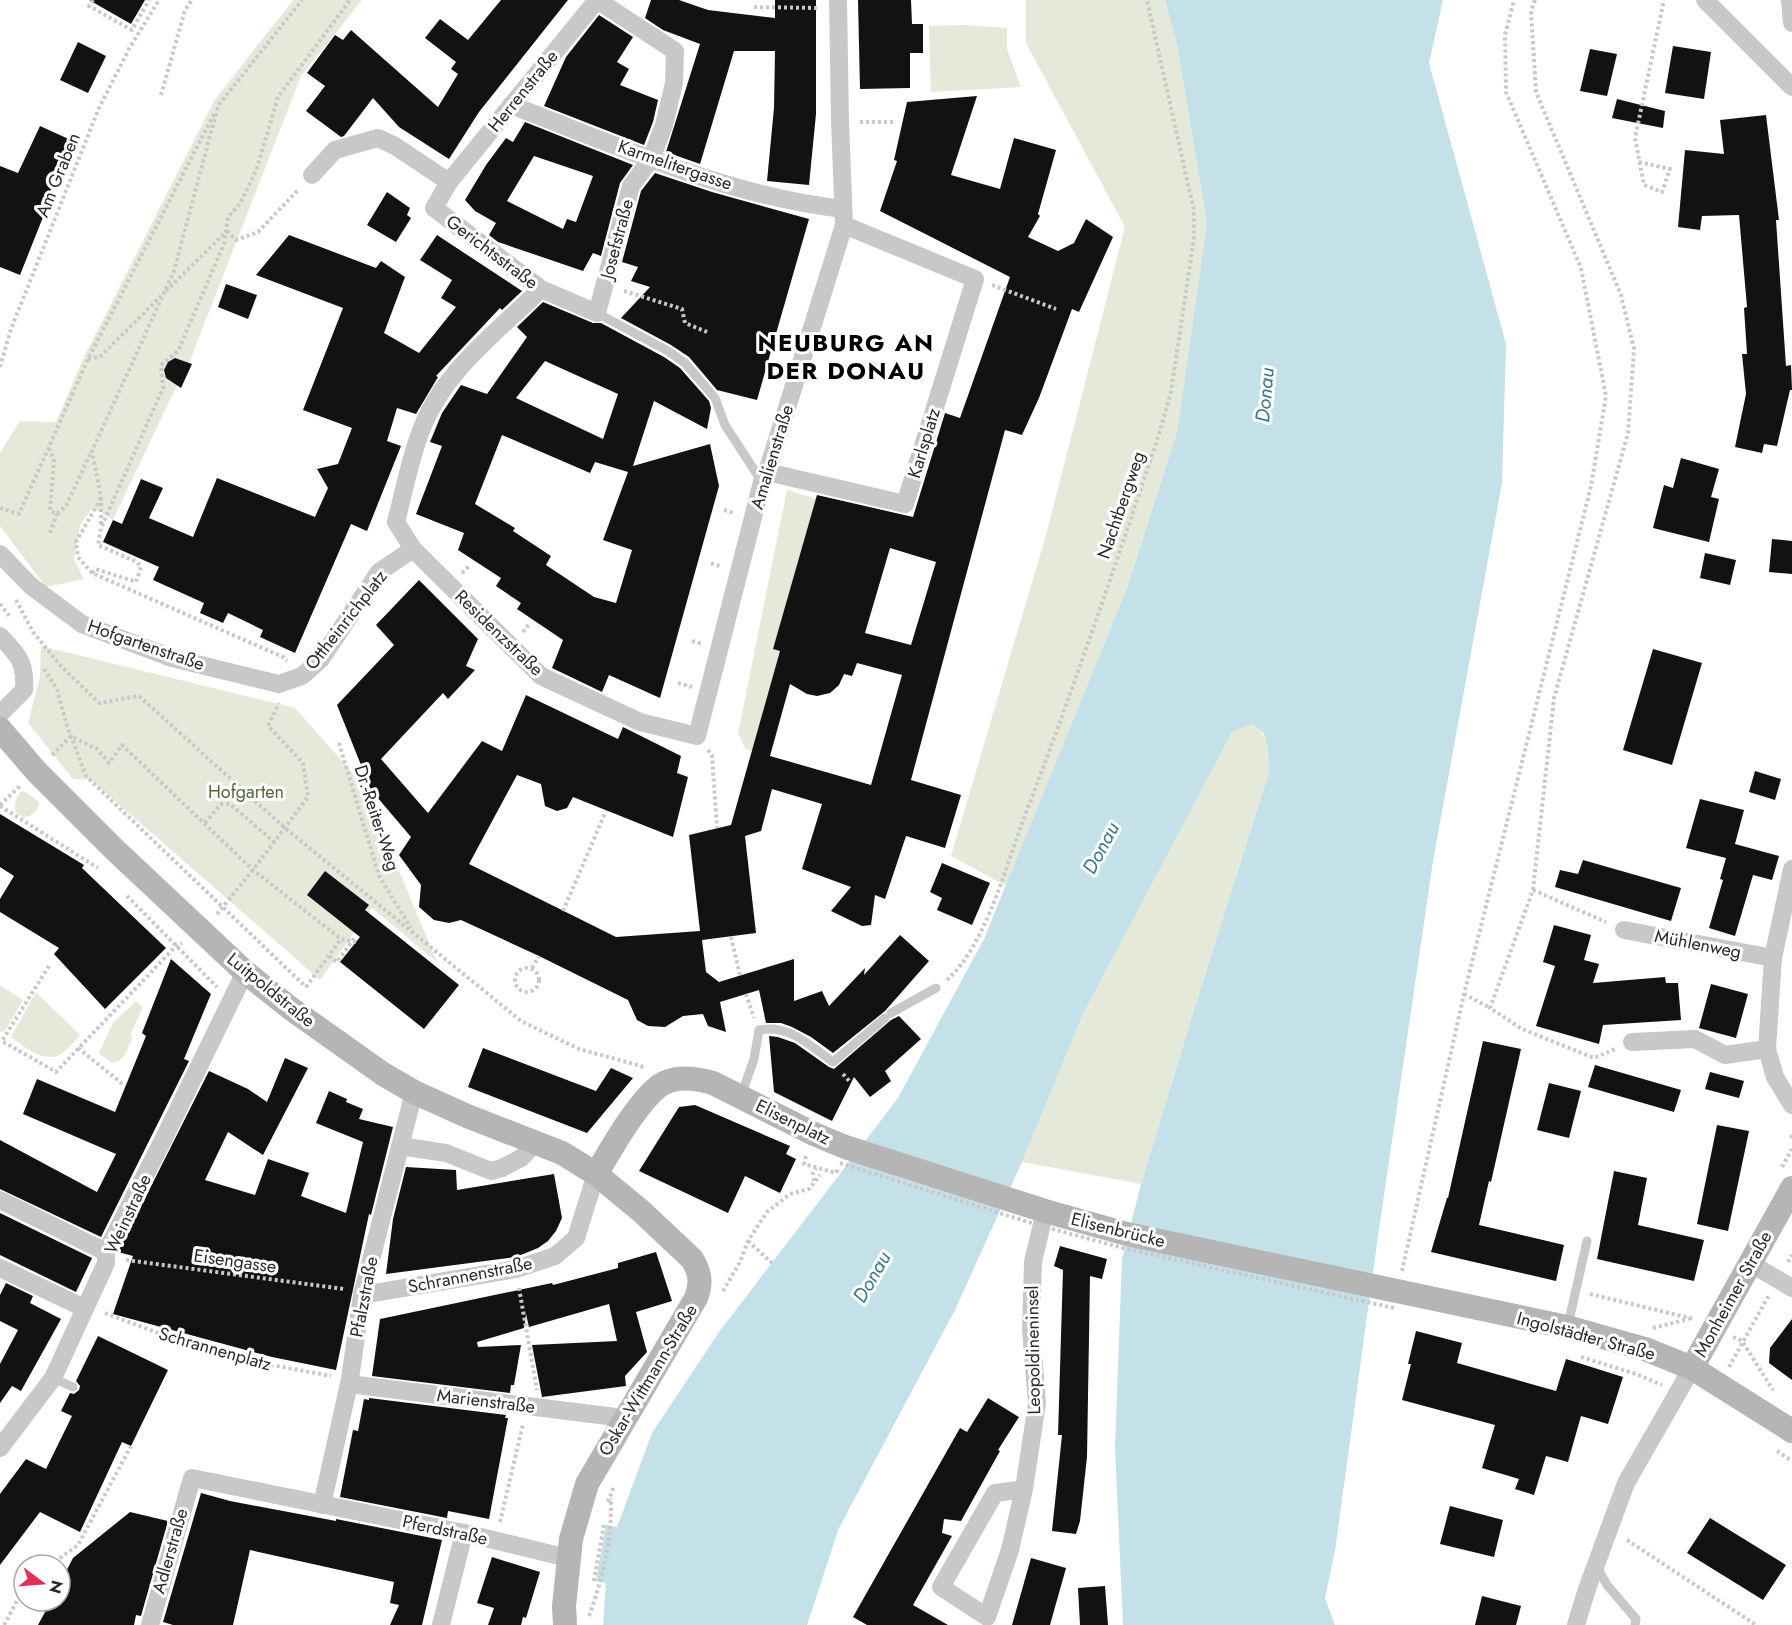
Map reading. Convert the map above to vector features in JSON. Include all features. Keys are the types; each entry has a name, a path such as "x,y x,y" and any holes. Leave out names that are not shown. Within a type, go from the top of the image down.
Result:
{"main road":[{"name":"Luitpoldstraße","path":"0,729 36,771 115,850 245,972 290,1008 383,1074 414,1092 467,1116 562,1153 596,1174"},
{"name":"Elisenplatz","path":"596,1174 620,1134 645,1101 660,1085 681,1078 696,1078 713,1083 741,1096 814,1134 842,1155"},
{"name":"Elisenbrücke","path":"842,1155 1043,1219 1128,1234 1397,1292"},
{"name":"Oskar-Wittmann-Straße","path":"565,1625 568,1558 576,1519 587,1484 696,1298 700,1278 698,1268 692,1259 641,1210 596,1174"},
{"name":"Monheimer Straße","path":"1692,1368 1792,1188"},
{"name":"Ingolstädter Straße","path":"1397,1292 1567,1328 1645,1349 1692,1368 1792,1431"}],"street":[{"name":"Herrenstraße","path":"449,182 597,0"},
{"name":"Josefstraße","path":"597,0 675,51 674,83 664,125 651,159 631,186 597,313"},
{"path":"1705,0 1792,87"},
{"path":"1790,0 1792,23"},
{"name":"Amalienstraße","path":"697,736 765,477 844,217 838,4"},
{"name":"Karmelitergasse","path":"511,105 651,159 844,217"},
{"path":"312,175 335,150 378,138 395,146 449,182"},
{"name":"Gerichtsstraße","path":"449,182 434,208 542,289 597,313"},
{"path":"844,217 975,279"},
{"name":"Karlsplatz","path":"765,477 905,504 975,279"},
{"path":"413,549 396,522 422,428 444,387 466,362 542,289"},
{"name":"Residenzstraße","path":"413,549 541,676 640,722 697,736"},
{"name":"Ottheinrichplatz","path":"279,684 302,676 321,659 379,572 413,549"},
{"name":"Hofgartenstraße","path":"0,554 31,586 82,624 172,658 279,684"},
{"path":"0,636 20,658 25,673 24,690 0,714"},
{"path":"1792,869 1773,958 1767,1049 1775,1077 1792,1105"},
{"name":"Mühlenweg","path":"1624,930 1773,958"},
{"name":"Weinstraße","path":"0,1448 53,1378 106,1263 106,1252 245,972"},
{"path":"1632,1042 1695,1039 1725,1055 1767,1049"},
{"name":"Pfalzstraße","path":"322,1504 349,1382 362,1295 414,1092"},
{"path":"400,1146 446,1153 491,1171 521,1158 536,1143"},
{"name":"Schrannenstraße","path":"362,1295 516,1269 555,1256 576,1238 596,1174"},
{"path":"0,1200 106,1252"},
{"name":"Leopoldineninsel","path":"1024,1489 995,1494 941,1587 985,1621 1010,1550 1024,1489 1037,1403 1031,1329 1033,1262 1043,1219"},
{"path":"1750,1263 1785,1284"},
{"path":"0,1268 85,1305"},
{"path":"1576,1625 1595,1565 1626,1483 1692,1368"},
{"name":"Marienstraße","path":"349,1382 624,1418"},
{"name":"Adlerstraße","path":"150,1625 192,1478 322,1504"},
{"name":"Pferdstraße","path":"322,1504 464,1533 568,1558"},
{"path":"441,1625 464,1533"}],"lane":[{"path":"597,313 686,363 715,398 725,425 765,477"},
{"path":"759,1030 771,1027 783,1029 833,1062 888,1015 936,988"},
{"name":"Elisenplatz","path":"741,1096 754,1059 759,1030"},
{"path":"1567,1328 1587,1241"},
{"path":"53,1378 73,1387"},
{"path":"1595,1565 1606,1585 1636,1619 1635,1625"}],"path":[{"path":"93,0 89,6 132,30 149,0"},
{"name":"Am Graben","path":"0,367 12,329 99,108 157,0"},
{"path":"161,95 185,10 192,0"},
{"path":"0,508 19,514 88,359 218,106 302,0"},
{"path":"101,528 163,388 160,365 178,351 224,244 228,217 240,204 257,168 278,97 350,0"},
{"name":"Nachtbergweg","path":"936,988 960,967 983,927 1076,681 1160,432 1171,392 1192,249 1194,211 1147,0"},
{"path":"842,1155 1043,1219 1123,1248 1397,1292 1464,994 1592,486 1606,396 1581,268 1506,92 1505,34 1514,0"},
{"path":"1490,1008 1533,890 1554,698 1628,434 1634,349 1621,295 1536,92 1531,11 1535,0"},
{"path":"1639,162 1670,169 1662,192 1644,185 1639,162 1635,138 1664,0"},
{"path":"754,7 838,4"},
{"path":"50,533 57,514 66,506 174,271 218,106"},
{"path":"840,122 895,122"},
{"path":"227,231 236,240 258,232 312,175"},
{"path":"88,359 101,356 227,231"},
{"path":"975,279 1056,309"},
{"path":"604,285 682,309 685,323 707,332"},
{"path":"49,448 54,461 50,511 57,514"},
{"path":"92,451 101,497 101,528 98,545 136,562 141,567 136,582 96,569 92,573"},
{"path":"101,497 76,542 78,557 92,573 283,657 302,676"},
{"path":"16,600 33,632 61,666 99,703 139,696 285,828 521,1021 579,1049 640,1066"},
{"path":"0,604 12,619"},
{"path":"40,663 57,689 86,777 306,987"},
{"path":"49,966 1,1041 56,1072 176,946 203,932 308,797 303,764 268,726 279,705"},
{"path":"71,736 97,749 109,763 122,745 253,870 341,939 357,939 337,962 329,956"},
{"path":"697,736 712,755 717,828"},
{"name":"Dr.-Reiter-Weg","path":"339,743 379,876 413,931"},
{"path":"205,823 221,804 230,804 274,842"},
{"path":"0,806 101,870"},
{"path":"562,912 606,811"},
{"path":"1533,890 1624,930"},
{"path":"126,895 231,1000"},
{"path":"731,937 740,975"},
{"path":"290,1008 341,939"},
{"path":"532,969 539,956"},
{"path":"524,967 532,969 540,976 539,987 532,993 520,991 514,981 518,971 524,967"},
{"path":"746,994 759,1030"},
{"path":"1464,994 1522,1029 1594,1058 1632,1042"},
{"path":"78,1048 125,1086"},
{"path":"804,1164 836,1173"},
{"path":"814,1181 813,1173 816,1168"},
{"path":"730,1277 740,1262 748,1241 767,1212 790,1194 809,1190 820,1174"},
{"path":"748,1241 772,1263"},
{"name":"Eisengasse","path":"106,1252 124,1259 351,1290 362,1295"},
{"path":"1718,1384 1742,1341 1785,1284 1792,1255"},
{"path":"496,1541 534,1407 516,1269"},
{"path":"1576,1291 1692,1318"},
{"name":"Schrannenplatz","path":"85,1305 178,1340 256,1362 349,1382"},
{"path":"1742,1341 1773,1390 1782,1395"},
{"path":"67,1553 78,1545 131,1446"},
{"path":"606,1505 619,1477"},
{"path":"589,1616 601,1582 612,1526 611,1495"},
{"path":"594,1581 604,1525"},
{"path":"1609,1528 1756,1625"},
{"path":"588,1598 589,1625"},
{"path":"4,1625 12,1610"}],"green space":[{"path":"293,0 362,0 301,76 189,363 175,358 168,362 164,370 166,378 177,385 113,520 93,507 80,525 74,559 84,579 46,587 0,526 0,453 20,421 56,422 84,357 214,101"},
{"path":"1026,0 1165,0 1177,45 1207,223 1177,432 1127,588 1006,886 951,856 1046,535 1125,227 1026,43"},
{"path":"962,25 1007,28 1007,49 1021,87 931,92 929,26"},
{"path":"787,490 817,499 773,649 780,651 752,751 745,748 738,733"},
{"name":"Hofgarten","path":"41,646 295,708 352,772 400,873 437,962 372,908 320,980 91,780 73,779 28,723 40,677"},
{"path":"1253,724 1266,740 1269,772 1141,1184 1022,1162 1083,1014 1219,755 1232,732"},
{"path":"24,791 39,802 34,813 24,818 16,813 15,807 20,792"},
{"path":"0,985 23,1000 5,1031 0,1032"},
{"path":"36,992 80,1035 67,1049 53,1057 40,1055 11,1037"},
{"path":"136,1001 143,1007 131,1033 132,1039 125,1055 111,1063 99,1053 113,1023"}],"water":[{"name":"Donau","path":"1165,0 1443,0 1429,63 1506,344 1502,483 1433,861 1335,1551 1325,1598 1335,1625 1123,1625 1115,1448 1122,1259 1141,1184 1269,772 1268,748 1264,734 1253,724 1232,732 1083,1014 1022,1162 955,1310 839,1528 807,1625 603,1625 606,1583 596,1581 606,1525 617,1527 652,1433 719,1332 898,1098 984,939 1127,588 1177,432 1207,223 1177,45"}],"building":[{"path":"89,0 145,0 131,24"},
{"path":"501,0 568,0 479,112 449,159 399,127 373,98 341,137 306,111 325,86 307,73 335,35 343,40 351,30 438,107 458,74 451,69 456,62 425,38 440,19 468,40"},
{"path":"651,0 679,0 708,10 775,18 775,0 816,0 816,114 809,185 767,181 774,108 775,51 734,51 700,164 666,152 700,44 663,30 645,18"},
{"path":"858,0 911,0 912,24 923,24 923,53 910,53 910,88 860,89"},
{"path":"599,15 633,37 617,62 629,69 620,85 658,100 644,145 544,106 566,57"},
{"path":"78,42 106,56 88,93 60,80"},
{"path":"1673,46 1711,52 1704,99 1665,93"},
{"path":"1590,49 1617,54 1607,96 1580,91"},
{"path":"977,96 951,175 1000,189 1014,138 1056,150 1038,214 1040,216 1028,237 1058,251 1074,243 1086,219 1113,237 1079,312 1072,309 1039,398 1022,435 1005,430 911,780 961,795 945,848 906,836 885,899 875,895 871,925 862,926 831,911 851,887 802,869 822,804 772,789 761,831 745,836 756,933 702,940 706,972 719,982 794,959 794,1001 822,991 829,1006 865,968 864,975 900,935 929,961 885,1011 833,1053 792,1027 781,1023 766,1023 759,990 720,1002 726,1032 708,1026 703,1014 683,1016 665,1027 648,1026 637,1020 628,1000 461,920 449,923 434,920 419,907 421,885 399,855 411,837 371,790 337,705 394,645 376,625 419,580 478,639 466,666 475,670 448,699 443,693 381,759 428,813 482,741 502,751 526,695 618,739 623,727 681,756 677,773 688,777 673,837 573,797 567,808 557,811 545,806 541,784 517,775 469,864 616,937 700,931 689,835 731,825 780,651 773,649 817,495 913,517 945,413 960,418 1010,277 880,211 897,161 894,160 907,102","holes":["890,548 936,562 911,645 865,633","857,663 902,675 871,785 770,756 790,684 807,694 817,696 830,693 839,685 844,674 852,676"]},
{"path":"1617,99 1665,111 1663,128 1612,118"},
{"path":"1766,115 1779,220 1776,220 1786,366 1791,365 1792,390 1790,390 1777,446 1764,444 1762,453 1735,447 1746,394 1742,354 1747,354 1744,308 1747,307 1739,215 1702,216 1700,230 1678,227 1685,150 1724,154 1720,120"},
{"path":"525,122 633,165 620,183 601,256 593,253 583,271 498,242 489,235 496,223 475,211 465,200 506,138 513,142","holes":["534,156 593,176 576,222 567,219 563,229 507,201"]},
{"path":"40,126 73,141 48,196 51,197 20,275 0,267 0,166 18,173"},
{"path":"655,173 712,192 809,219 757,400 717,390 689,357 621,318 650,287 631,281 638,267 622,262 641,191"},
{"path":"387,192 410,208 407,215 411,218 396,242 367,225"},
{"path":"289,235 376,268 381,261 405,277 384,333 419,353 456,307 441,298 452,280 420,260 437,235 522,291 502,310 500,308 436,376 438,377 416,414 397,408 387,441 401,446 367,531 351,524 295,653 260,637 263,630 228,613 223,623 200,613 204,603 153,580 159,567 103,542 113,520 122,524 141,479 163,488 149,518 193,537 217,478 315,517 328,488 317,469 338,464 352,428 303,410 343,308 256,275"},
{"path":"226,284 257,295 248,319 218,307"},
{"path":"543,302 593,323 601,323 680,368 709,401 711,408 707,429 654,401 633,466 710,444 719,486 660,698 609,675 602,692 552,668 563,640 517,609 521,603 496,586 501,578 458,550 464,533 416,514 442,446 430,442 442,413 461,385 487,394 527,337 517,327","holes":["545,361 618,394 603,439 516,398","502,435 590,473 595,462 628,472 603,540 632,550 616,603 594,597 546,565 551,556 513,531 515,528 475,504"]},
{"path":"175,358 192,364 181,388 166,378 164,370 168,362"},
{"path":"1681,458 1719,469 1711,497 1719,499 1709,542 1653,528 1664,485 1673,488"},
{"path":"1772,539 1792,541 1792,574 1769,572"},
{"path":"1705,553 1736,560 1730,585 1700,578"},
{"path":"1653,649 1702,663 1672,765 1623,750"},
{"path":"1755,771 1781,779 1775,800 1749,792"},
{"path":"1700,799 1744,810 1735,844 1779,856 1772,880 1753,875 1735,936 1709,928 1723,880 1720,879 1726,858 1686,848"},
{"path":"0,814 84,865 82,868 166,948 105,1009 54,954 59,948 0,912 0,899 14,876 0,867"},
{"path":"1583,860 1681,888 1671,921 1555,887 1560,870 1578,874"},
{"path":"942,863 990,883 972,925 937,910 942,898 930,892"},
{"path":"325,871 369,905 365,910 459,985 424,1029 340,962 360,937 307,895"},
{"path":"1554,925 1591,935 1584,960 1599,964 1593,983 1665,977 1666,983 1678,983 1681,1020 1603,1025 1599,1044 1536,1026 1555,966 1543,962"},
{"path":"171,959 211,994 184,1059 189,1061 101,1237 0,1189 0,1140 97,1192 116,1154 23,1114 37,1079 115,1112 146,1036 142,1033"},
{"path":"1711,984 1748,994 1736,1038 1699,1028"},
{"path":"899,1016 921,1039 885,1071 891,1081 870,1097 854,1077 832,1121 774,1092 769,1036 795,1043 834,1069 891,1020"},
{"path":"1483,1041 1521,1049 1479,1225 1564,1245 1556,1281 1431,1252 1448,1198"},
{"path":"483,1048 596,1091 611,1068 633,1078 587,1133 468,1087"},
{"path":"285,1058 308,1068 263,1155 228,1132 205,1180 255,1195 268,1159 309,1173 301,1196 346,1213 363,1142 316,1123 329,1091 363,1109 359,1119 393,1127 371,1215 369,1214 336,1370 272,1357 113,1314 133,1256 118,1252 209,1071 248,1089 267,1102"},
{"path":"1595,1065 1681,1090 1674,1112 1588,1087"},
{"path":"1710,1072 1744,1081 1739,1098 1705,1089"},
{"path":"1549,1083 1581,1091 1569,1138 1537,1130"},
{"path":"695,1105 790,1146 786,1154 796,1159 780,1193 745,1176 728,1213 639,1171 679,1107"},
{"path":"1717,1125 1749,1131 1728,1231 1697,1224"},
{"path":"406,1167 456,1170 457,1190 554,1174 562,1218 548,1241 516,1257 386,1274 393,1219"},
{"path":"1614,1171 1647,1178 1638,1225 1704,1240 1694,1281 1597,1259"},
{"path":"0,1213 92,1258 76,1292 0,1255"},
{"path":"1060,1246 1107,1259 1102,1279 1090,1276 1087,1457 1080,1521 1076,1534 1052,1531 1062,1435 1058,1435 1063,1270 1054,1266"},
{"path":"656,1252 672,1301 636,1312 647,1352 625,1376 626,1386 542,1397 532,1345 617,1341 609,1304 529,1327 526,1314 524,1328 477,1342 478,1347 521,1345 514,1385 511,1385 510,1393 372,1376 380,1319 552,1283 553,1285 618,1268 618,1263"},
{"path":"6,1283 33,1296 30,1303 61,1319 21,1391 12,1386 0,1403 0,1364 18,1330 0,1321 0,1295"},
{"path":"1792,1319 1792,1380 1769,1363 1770,1348"},
{"path":"1416,1331 1462,1343 1457,1363 1556,1391 1566,1359 1623,1377 1608,1424 1581,1416 1568,1462 1546,1456 1534,1495 1515,1489 1519,1479 1482,1468 1495,1425 1402,1400"},
{"path":"98,1336 168,1370 131,1446 122,1442 80,1532 40,1512 0,1565 0,1494 26,1459 46,1469 72,1416 61,1411 70,1393 74,1394 79,1390 80,1386 76,1381"},
{"path":"369,1398 506,1415 505,1418 508,1418 489,1519 448,1511 447,1518 340,1497 353,1430 358,1431 364,1399 369,1400"},
{"path":"988,1398 1019,1417 998,1450 1000,1451 961,1521 944,1519 942,1533 952,1536 913,1605 948,1625 867,1625 853,1617 960,1428 967,1432"},
{"path":"201,1493 230,1501 442,1540 422,1625 390,1625 399,1605 390,1603 394,1582 250,1550 233,1625 173,1625 163,1622"},
{"path":"1450,1506 1503,1520 1494,1557 1440,1544"},
{"path":"130,1512 168,1521 141,1616 136,1615 134,1625 38,1625 44,1613 72,1613 73,1558"},
{"path":"1710,1518 1786,1565 1763,1600 1687,1553"},
{"path":"492,1557 540,1572 526,1618 523,1617 521,1625 488,1625 494,1608 477,1603"},
{"path":"1031,1558 1066,1568 1050,1625 1012,1625"},
{"path":"1105,1586 1108,1625 1080,1625 1078,1588"},
{"path":"1482,1596 1521,1606 1516,1625 1475,1625"}],"district":[{"name":"NEUBURG AN DER DONAU","path":"846,356"}]}
